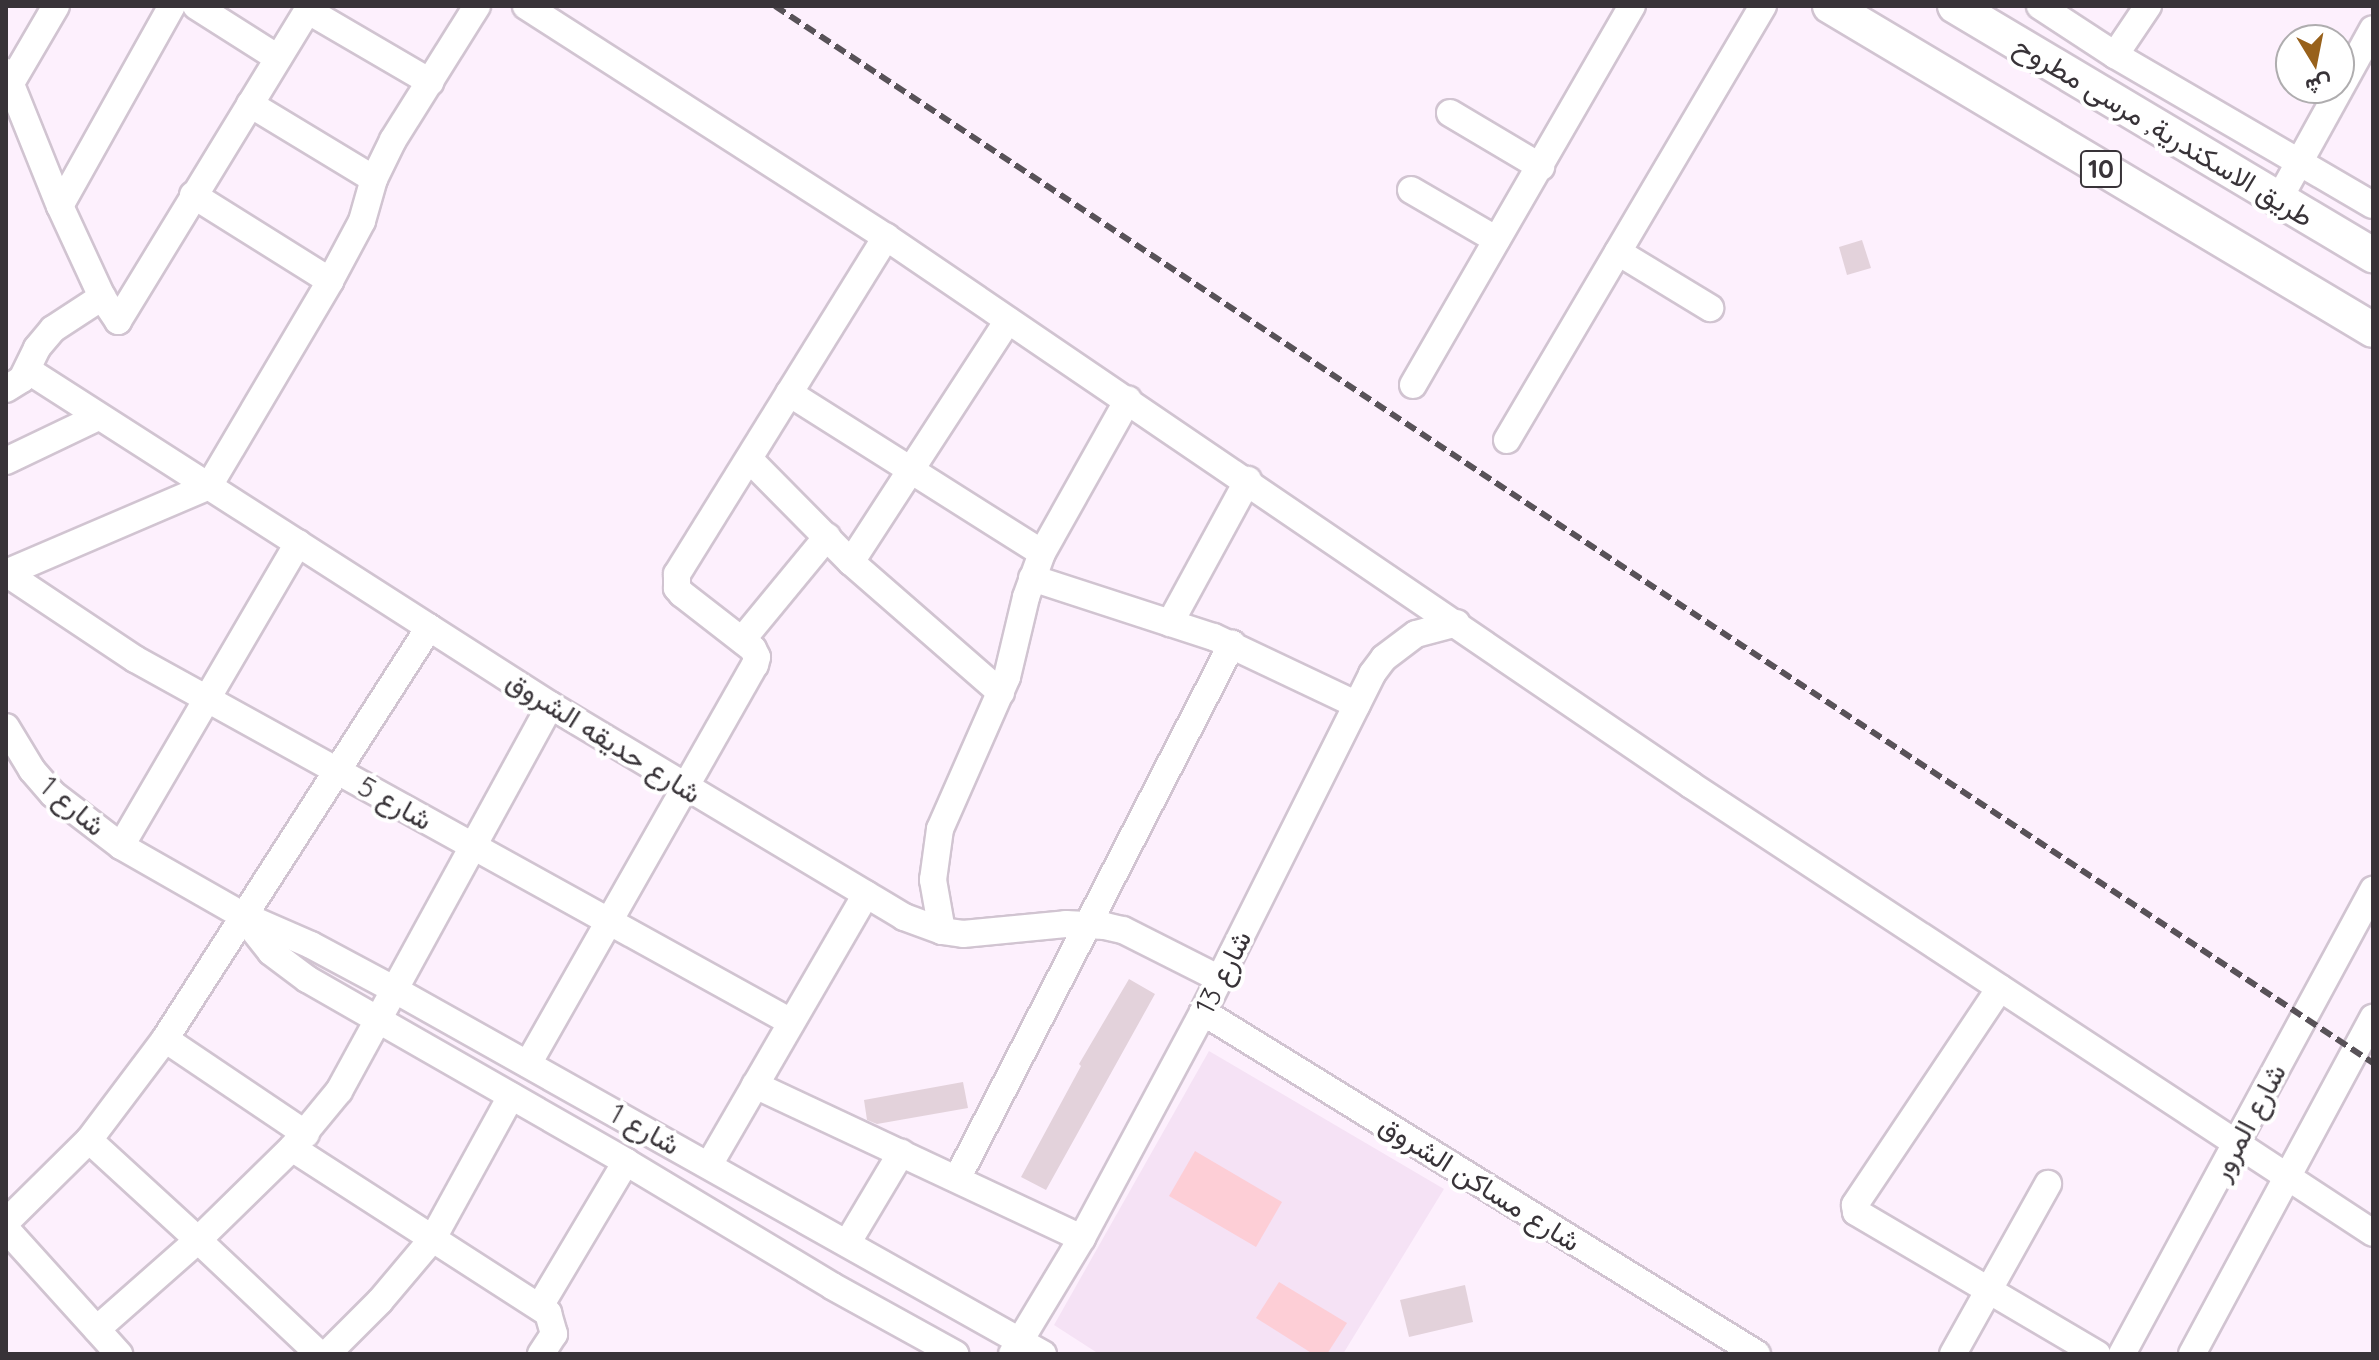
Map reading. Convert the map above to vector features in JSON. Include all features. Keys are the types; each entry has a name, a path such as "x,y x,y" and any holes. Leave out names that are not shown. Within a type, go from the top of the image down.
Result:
{"main road":[{"name":"10","path":"1830,6 2373,330"},
{"name":"طريق الاسكندرية, مرسى مطروح","path":"1955,6 2373,255"}],"street":[{"path":"56,6 8,77 60,206 102,297 114,318 120,320 309,8 430,82"},
{"path":"60,206 172,6"},
{"path":"196,6 278,58"},
{"path":"6,573 209,486 330,281 362,221 374,179 477,6"},
{"path":"526,6 886,237 1248,480 1691,785 2373,1233"},
{"path":"1413,385 1632,6"},
{"path":"1507,440 1763,6"},
{"path":"2040,6 2115,55 2373,205"},
{"path":"2115,55 2148,6"},
{"path":"2279,199 2297,161 2373,29"},
{"path":"250,104 374,179"},
{"path":"1450,113 1541,167"},
{"path":"1411,190 1497,240"},
{"path":"193,195 330,281"},
{"path":"528,1064 755,665 757,657 742,640 682,594 676,580 886,237"},
{"path":"1618,252 1710,308"},
{"path":"6,389 29,371 44,338 102,297"},
{"path":"851,562 1008,320"},
{"name":"شارع حديقه الشروق","path":"29,371 550,705 904,917 942,931 963,934 1087,923 1123,930 1220,979"},
{"path":"789,393 1042,553"},
{"path":"942,931 933,880 940,829 1001,693 1032,578 1042,553 1128,400"},
{"path":"6,461 98,417"},
{"path":"749,459 851,562 1001,693"},
{"path":"1170,623 1248,480"},
{"path":"742,640 827,537"},
{"path":"121,846 298,543"},
{"name":"شارع 5","path":"6,573 135,659 791,1022"},
{"path":"1032,578 1232,644 1357,705"},
{"name":"شارع 13","path":"1025,1349 1220,979 1372,674 1399,644 1416,634 1457,623"},
{"path":"6,1222 89,1140 165,1039 242,915 339,772 429,627"},
{"path":"957,1179 1232,644"},
{"path":"97,1329 198,1240 299,1141 339,1091 397,991 550,705"},
{"name":"شارع 1","path":"6,727 32,770 53,794 121,846 242,915 311,945 397,991 848,1242 1025,1349"},
{"name":"شارع المرور","path":"2122,1354 2373,890"},
{"path":"709,1165 866,894"},
{"name":"شارع 1","path":"242,915 271,952 307,979 626,1162 832,1286 955,1354"},
{"path":"2000,988 1855,1205 1859,1217 2097,1354"},
{"name":"شارع مساكن الشروق","path":"1203,1012 1757,1354"},
{"path":"2192,1354 2372,1021"},
{"path":"165,1039 433,1238 540,1306 548,1313 554,1334 541,1354"},
{"path":"755,1085 1082,1238"},
{"path":"327,1354 380,1301 433,1238 511,1096"},
{"path":"89,1140 319,1354"},
{"path":"848,1242 901,1153"},
{"path":"540,1306 626,1162"},
{"path":"1953,1354 2048,1184"},
{"path":"6,1229 119,1354"}],"shaded area":[{"path":"1209,1051 1444,1189 1343,1354 1099,1354 1054,1325"},
{"path":"1195,1151 1282,1202 1256,1247 1169,1196"},
{"path":"1279,1282 1347,1323 1327,1354 1313,1354 1256,1318"}],"building":[{"path":"1862,240 1871,268 1847,275 1839,247"},
{"path":"1129,979 1155,994 1046,1190 1021,1177 1081,1066 1079,1064"},
{"path":"963,1082 968,1108 877,1124 867,1120 864,1100"},
{"path":"1465,1285 1473,1322 1409,1337 1400,1300"}],"railway":[{"path":"775,6 2373,1063"}]}
